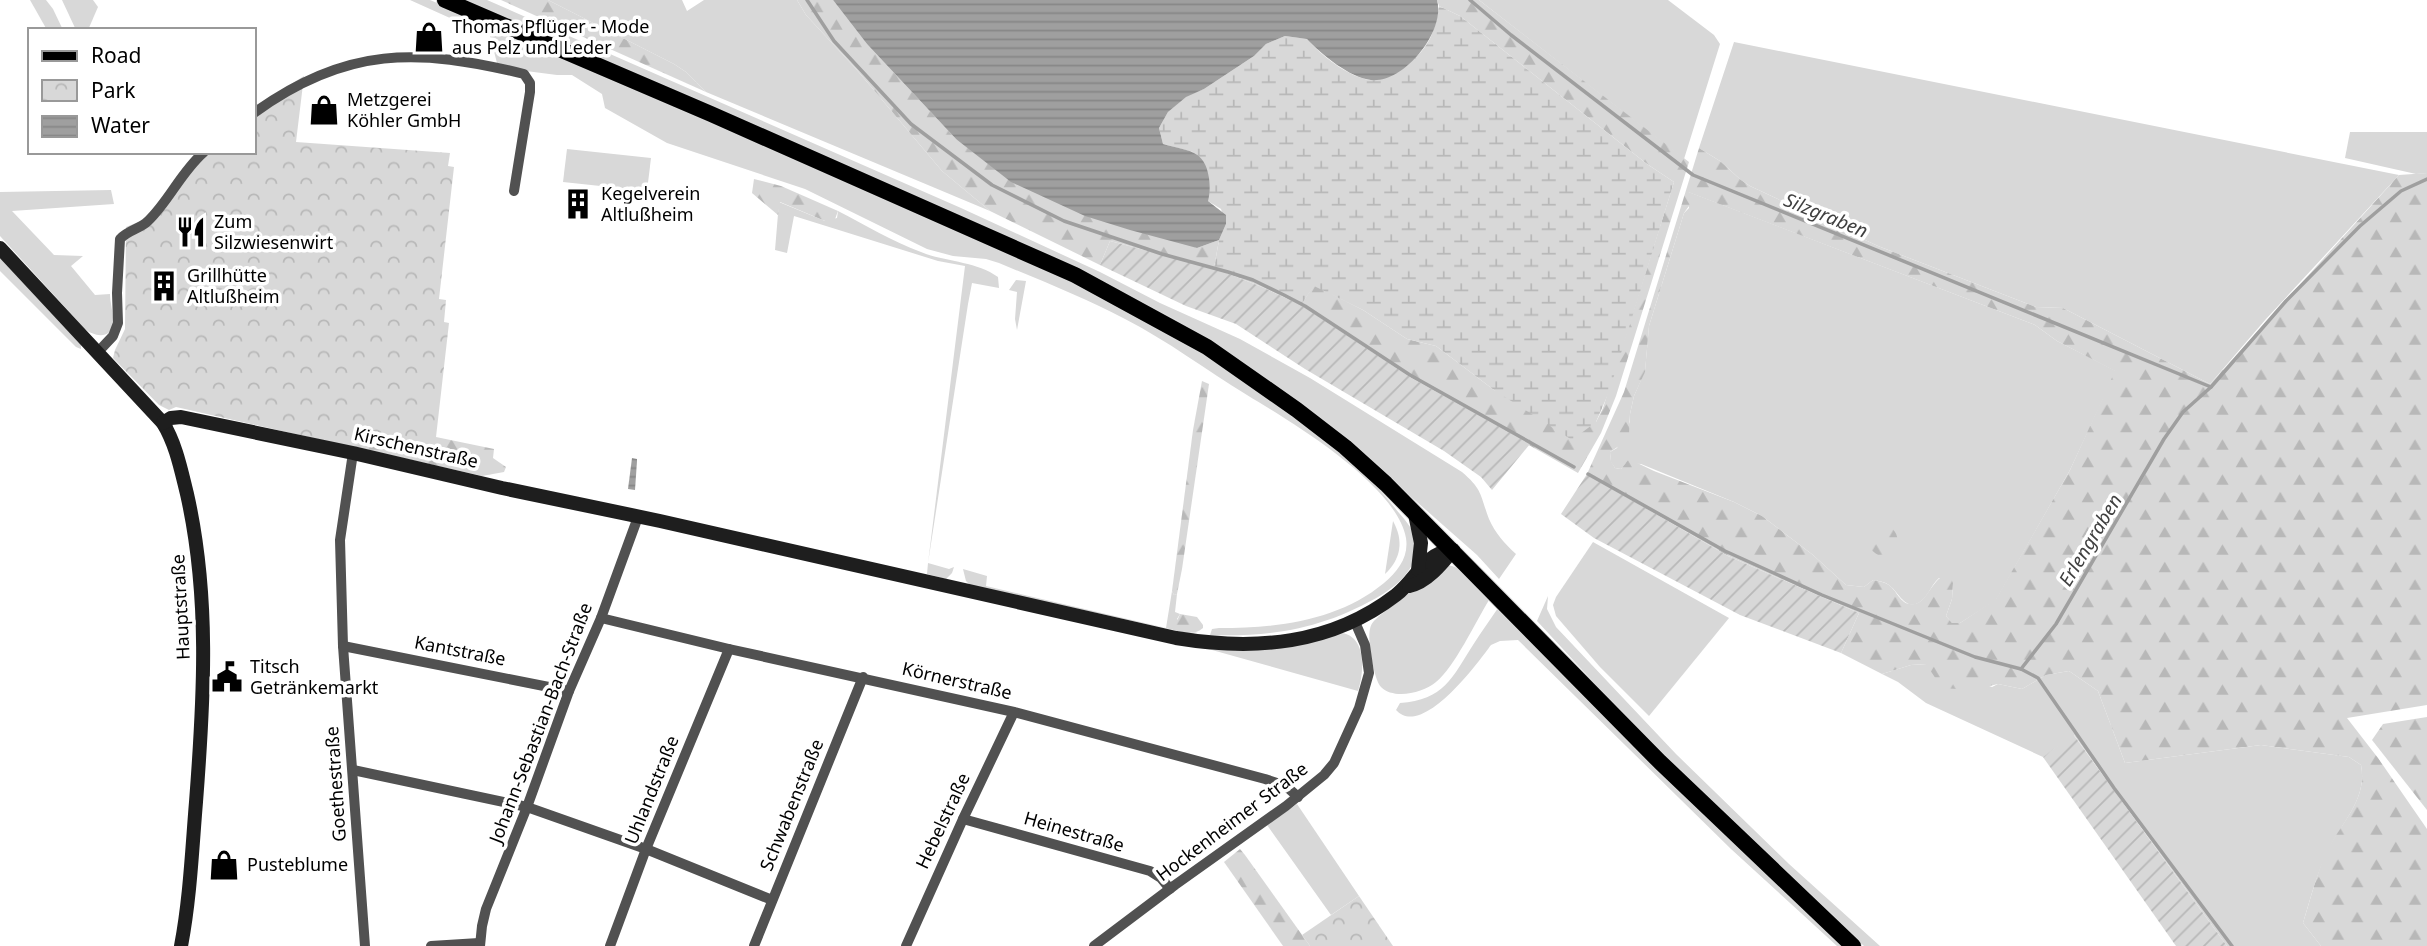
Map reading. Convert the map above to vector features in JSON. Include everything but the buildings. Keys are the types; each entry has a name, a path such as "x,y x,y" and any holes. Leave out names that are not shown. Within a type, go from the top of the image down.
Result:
{"main road":[{"path":"445,0 1075,275 1207,347 1345,447 1453,550 1660,762 1853,946"}],"street":[{"path":"256,112 290,89 316,76 377,58 457,61 524,75 530,83 530,92 514,191"},
{"path":"97,353 113,336 118,323 120,239 146,223 202,154"},
{"name":"Hauptstraße","path":"0,248 163,423 173,443 182,474 193,523 202,592 204,634 198,779 181,946"},
{"name":"Kirschenstraße","path":"163,423 171,418 181,417 353,453 1206,643 1267,644 1303,638 1355,622 1407,586 1416,585 1453,550"},
{"name":"Goethestraße","path":"353,453 340,540 343,646 365,946"},
{"path":"1415,514 1421,554 1418,570"},
{"name":"Johann-Sebastian-Bach-Straße","path":"480,944 486,909 638,517"},
{"path":"1407,586 1418,570 1439,552 1453,550"},
{"name":"Körnerstraße","path":"601,618 1014,712 1265,779 1286,786 1298,797"},
{"name":"Hockenheimer Straße","path":"1094,946 1298,797 1334,763 1365,693 1369,673 1365,645 1355,622"},
{"name":"Kantstraße","path":"343,646 569,691"},
{"name":"Uhlandstraße","path":"610,946 646,849 729,649"},
{"name":"Schwabenstraße","path":"754,946 863,677"},
{"name":"Hebelstraße","path":"906,946 1014,712"},
{"path":"353,770 527,807 646,849 772,900"},
{"name":"Heinestraße","path":"963,819 1150,871 1161,878 1170,889"},
{"path":"431,946 480,944"}],"green space":[{"path":"30,0 46,0 62,28 46,28"},
{"path":"62,0 93,0 98,7 89,28 75,28"},
{"path":"410,0 430,0 1009,250 1155,323 1212,357 1354,464 1410,526 1416,548 1413,564 1397,584 1383,594 1341,615 1278,632 1210,635 1212,629 1306,620 1347,606 1366,596 1389,578 1404,557 1406,538 1398,517 1363,476 1339,456 1172,346 1125,319 999,263 927,249 805,189 667,143 605,108 602,94 572,75 526,71 497,63 490,36"},
{"path":"464,0 487,0 961,208 1240,339 1310,378 1462,472 1477,488 1494,529 1516,554 1499,579 1477,555 1358,450 1178,321 1076,268"},
{"path":"501,0 548,0 674,64 706,92"},
{"path":"548,0 682,0 687,11 704,0 797,0 806,15 856,69 942,171 990,211 706,92 674,64"},
{"path":"797,0 833,0 867,44 956,139 1197,248 1219,240 1214,268 1110,241 1100,265 990,211 942,171 856,69 806,15"},
{"path":"1437,0 1479,0 1689,162 1616,396 1601,433 1578,473 1410,377 1301,305 1314,285 1363,310 1407,339 1436,346 1494,390 1596,422 1603,408 1674,182 1647,164 1460,16 1439,6"},
{"path":"1479,0 1668,0 1714,35 1720,44 1684,159"},
{"path":"1439,6 1460,16 1647,164 1674,182 1609,392 1596,422 1572,440 1494,390 1436,346 1407,339 1363,310 1314,286 1301,305 1214,268 1219,240 1226,224 1221,209 1208,201 1193,152 1163,144 1159,128 1168,112 1186,96 1204,89 1254,56 1266,44 1285,36 1307,39 1345,70 1363,78 1377,80 1396,72 1427,45"},
{"path":"1734,42 2399,175 2210,384 2063,308 2036,307 1878,246 1741,180 1720,161 1699,148"},
{"path":"304,76 296,142 450,153 448,166 454,167 439,299 446,300 444,322 449,323 436,437 354,447 176,407 169,410 159,405 113,358 125,329 126,227 146,219 203,154 256,154 256,106"},
{"path":"2350,132 2427,132 2427,173 2416,174 2345,158"},
{"path":"1699,148 1720,161 1750,186 1878,246 2036,307 2063,308 2210,384 2399,175 2427,173 2427,705 2347,718 2427,829 2427,946 2321,946 2303,923 2325,855 2356,801 2362,778 2361,765 2349,757 2261,745 2125,763 2098,691 2069,671 2046,675 2022,689 1998,684 1973,690 1942,688 1926,664 1911,665 1882,674 1841,653 1859,613 1728,556 1587,474 1624,392","holes":["1688,192 2035,325 2057,341 2115,371 2070,470 1996,599 1960,623 1952,623 1946,616 1952,599 1951,579 1943,576 1938,579 1924,598 1915,604 1904,601 1889,585 1881,582 1873,580 1864,587 1846,585 1813,555 1762,516 1629,459 1621,469 1615,468 1611,461 1610,452 1625,442 1629,434 1634,396 1645,372 1649,326 1684,213 1691,203"]},
{"path":"567,149 651,158 647,191 563,182"},
{"path":"754,179 781,186 838,211 834,222 825,221 780,202 778,215 752,193"},
{"path":"111,190 114,204 12,211 54,255 83,256 71,266 95,295 110,294 112,329 101,335 85,329 0,236 0,192"},
{"path":"1686,191 2035,325 2057,341 2116,371 2070,470 1996,600 1960,623 1952,623 1946,616 1952,599 1953,583 1939,578 1924,599 1911,605 1882,582 1873,580 1864,587 1846,585 1813,555 1762,516 1641,464 1626,463 1621,469 1615,468 1610,452 1617,448 1630,422 1634,396 1645,371 1649,326 1684,213 1689,208"},
{"path":"779,202 825,221 837,218 838,211 910,248 980,268 998,277 999,288 972,283 928,563 965,266 938,261 794,216 787,253 775,250"},
{"path":"1110,241 1214,268 1301,305 1410,377 1530,444 1492,490 1481,477 1444,451 1305,369 1236,324 1186,306 1100,265"},
{"path":"0,258 81,345 81,349 0,271"},
{"path":"1016,280 1026,281 1017,330 1017,292 1009,290"},
{"path":"1202,381 1209,384 1182,569 1177,594 1174,595 1172,591 1193,430"},
{"path":"191,410 436,437 494,449 493,458 506,467 504,472 482,476"},
{"path":"1587,474 1728,556 1859,613 1841,653 1740,615 1594,538 1561,514"},
{"path":"1393,521 1400,543 1395,562 1385,574"},
{"path":"1888,526 1896,534 1895,551 1889,559 1878,555 1867,543 1865,533 1867,527"},
{"path":"1593,542 1729,618 1649,716 1600,667 1556,616 1553,605 1556,597"},
{"path":"928,563 949,569 954,567 946,579 927,574"},
{"path":"1446,565 1465,573 1489,600 1457,655 1436,682 1408,694 1387,691 1378,683 1374,668 1369,641 1371,625"},
{"path":"963,569 987,576 986,586 1166,628 1172,591 1174,595 1177,594 1175,612 1180,614 1177,619 1191,633 1198,632 1192,634 970,585"},
{"path":"1548,596 1547,609 1556,627 1676,754 1789,864 1880,946 1864,946 1792,882 1635,727 1537,621"},
{"path":"1498,608 1848,946 1837,946 1731,849 1518,640 1500,641 1491,645 1462,682 1434,707 1420,715 1407,716 1396,710 1400,703 1427,697 1445,685"},
{"path":"1180,614 1197,617 1203,628 1192,633 1173,630"},
{"path":"1342,633 1356,641 1360,648 1362,675 1358,691 1212,650 1250,650"},
{"path":"1927,664 1992,687 1998,684 2022,689 2046,675 2069,671 2098,691 2125,763 2261,745 2349,757 2361,765 2362,778 2356,801 2322,863 2303,923 2321,946 2227,946 2074,735 2043,757 1926,703 1898,682 1882,674 1911,665"},
{"path":"2427,717 2427,810 2372,740 2383,724"},
{"path":"2073,734 2227,946 2176,946 2043,757"},
{"path":"1297,804 1359,896 1331,915 1267,825"},
{"path":"1240,849 1310,946 1283,946 1224,862"},
{"path":"1359,896 1393,946 1310,946 1302,935"}],"water":[{"path":"833,0 1437,0 1438,13 1429,40 1419,54 1396,74 1383,79 1371,80 1354,75 1328,58 1307,39 1285,36 1266,44 1254,56 1204,89 1186,97 1168,112 1159,128 1163,144 1187,150 1204,161 1209,178 1208,201 1226,215 1226,224 1219,240 1197,248 1085,216 1011,182 956,139 867,44"},
{"path":"632,458 637,459 635,490 628,489"}],"waterway":[{"path":"807,0 834,41 911,124 992,185 1064,221 1162,254 1253,280 1284,295 1410,375 1574,467"},
{"name":"Silzgraben","path":"1470,0 1511,35 1693,175 2211,387"},
{"name":"Erlengraben","path":"2232,946 2114,788 2038,678 2021,669 2056,624 2164,439 2183,412 2211,387 2286,301 2360,226 2401,191 2427,179"},
{"path":"1588,474 1725,551 1822,595 1975,657 2021,669"}],"place":[{"name":"Thomas Pflüger - Mode aus Pelz und Leder","path":"429,37"},
{"name":"Metzgerei Köhler GmbH","path":"324,110"},
{"name":"Kegelverein Altlußheim","path":"578,204"},
{"name":"Zum Silzwiesenwirt","path":"191,232"},
{"name":"Grillhütte Altlußheim","path":"164,286"},
{"name":"Titsch Getränkemarkt","path":"227,677"},
{"name":"Pusteblume","path":"224,865"}]}
